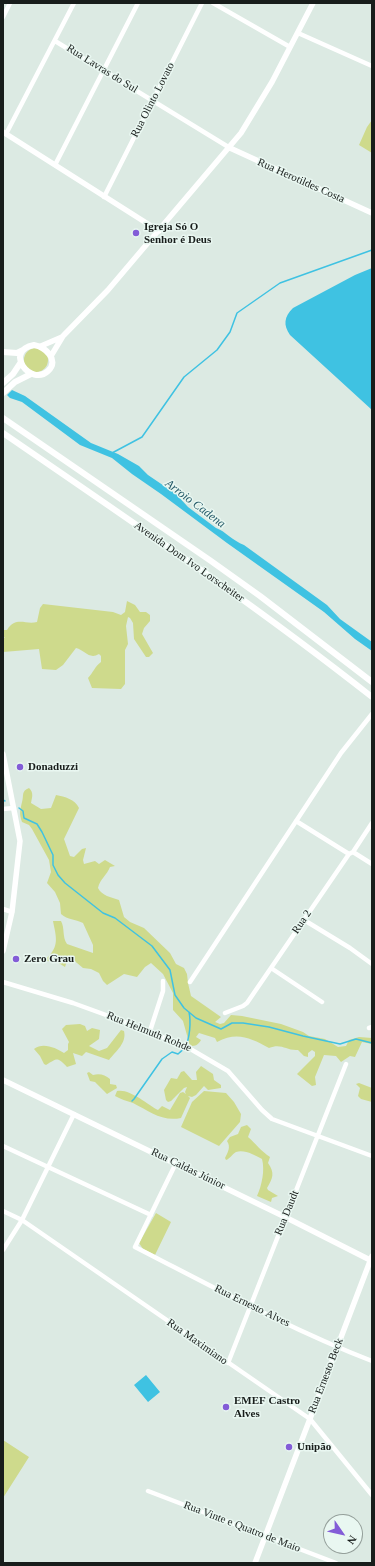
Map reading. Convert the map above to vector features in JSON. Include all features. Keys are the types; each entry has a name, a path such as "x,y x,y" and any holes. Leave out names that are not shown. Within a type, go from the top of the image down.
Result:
{"main road":[{"path":"3,352 16,353 28,346 41,346 47,350 51,356 52,365 48,372 40,375 31,374 24,369 21,362 21,354 23,350"},
{"path":"3,384 21,362"},
{"path":"3,393 15,382 31,374"},
{"name":"Avenida Dom Ivo Lorscheiter","path":"3,418 260,596 372,682"},
{"name":"Avenida Dom Ivo Lorscheiter","path":"3,433 203,571 305,644 372,697"}],"street":[{"path":"3,17 10,3"},
{"path":"74,3 56,41 5,133 159,231"},
{"path":"55,165 138,3"},
{"name":"Rua Olinto Lovato","path":"104,196 202,3"},
{"path":"213,3 290,47"},
{"path":"51,356 63,336 108,290 230,148 254,114 313,3"},
{"path":"298,33 372,66"},
{"name":"Rua Lavras do Sul","path":"56,41 230,148"},
{"name":"Rua Herotildes Costa","path":"230,148 372,213"},
{"path":"41,346 63,336"},
{"path":"190,982 341,753 372,714"},
{"path":"3,754 20,841 12,912 3,951"},
{"path":"3,809 14,808"},
{"path":"296,821 372,864"},
{"name":"Rua 2","path":"225,1013 248,1003 372,823"},
{"path":"3,909 12,912"},
{"path":"304,920 350,948 372,964"},
{"path":"271,968 322,1002"},
{"path":"150,1031 163,991 162,981"},
{"name":"Rua Helmuth Rohde","path":"3,982 73,1003 150,1031 182,1046 187,1046 228,1071 262,1110 272,1119 372,1156"},
{"name":"Rua Daudt","path":"228,1363 346,1064"},
{"name":"Rua Caldas Júnior","path":"3,1080 371,1259"},
{"path":"3,1250 22,1220 74,1114"},
{"path":"3,1146 150,1214 176,1163"},
{"name":"Rua Maximiano","path":"3,1211 22,1220 310,1419 372,1495"},
{"name":"Rua Ernesto Alves","path":"150,1214 135,1247 250,1306 337,1347 372,1361"},
{"name":"Rua Ernesto Beck","path":"255,1563 371,1259"},
{"name":"Rua Vinte e Quatro de Maio","path":"148,1491 336,1563"}],"green space":[{"path":"372,120 372,153 359,145 367,127"},
{"path":"36,348 41,349 47,355 47,365 41,371 36,372 31,371 25,365 24,360 25,355 31,349"},
{"path":"127,601 135,605 140,612 146,612 150,615 150,621 144,628 142,634 153,653 149,657 146,657 134,639 133,623 128,617 126,626 128,644 125,650 125,684 121,689 92,688 88,678 97,665 101,662 101,656 99,654 92,656 76,648 63,665 56,670 42,669 39,649 3,652 3,638 5,638 3,636 3,630 7,630 10,626 17,622 37,622 40,608 43,604 113,612 121,615 125,612"},
{"path":"29,788 32,793 31,803 41,809 51,808 56,795 75,802 79,808 64,839 70,856 74,857 82,849 86,848 83,860 84,864 95,861 99,864 105,860 115,866 110,867 100,882 98,888 107,896 119,900 124,917 130,922 144,928 170,953 176,964 184,968 187,974 191,996 221,1017 215,1022 220,1024 224,1023 231,1015 242,1016 281,1024 303,1032 309,1036 325,1039 338,1047 346,1046 349,1040 359,1037 372,1038 372,1044 362,1042 355,1057 350,1056 341,1062 336,1056 324,1055 315,1077 316,1085 312,1086 297,1074 315,1056 315,1052 312,1050 308,1053 308,1057 304,1056 298,1050 277,1046 269,1048 244,1037 231,1037 217,1042 215,1038 199,1033 196,1037 201,1040 200,1042 197,1045 190,1046 183,1021 173,1010 173,993 163,974 151,963 145,967 137,977 124,974 107,985 99,973 91,969 83,968 71,958 67,961 65,967 57,962 47,961 46,959 53,950 56,941 53,921 61,921 67,944 93,953 93,945 83,923 61,914 60,903 55,892 47,883 51,872 49,860 32,829 29,825 22,822 20,812 23,794 25,790"},
{"path":"80,1024 85,1026 87,1031 92,1028 100,1030 99,1039 89,1046 99,1051 107,1048 121,1030 124,1031 124,1039 118,1050 109,1060 86,1052 82,1056 73,1053 76,1064 67,1067 59,1060 53,1061 46,1065 44,1064 34,1049 45,1046 64,1053 68,1050 69,1042 62,1029 66,1025"},
{"path":"201,1066 213,1074 214,1080 221,1085 221,1088 208,1090 204,1086 196,1095 192,1097 188,1096 190,1098 181,1118 174,1119 162,1117 115,1096 117,1091 127,1092 158,1110 162,1106 170,1110 180,1093 183,1092 186,1094 185,1092 187,1087 168,1102 166,1100 164,1090 171,1078 177,1079 181,1072 184,1071 192,1080 197,1080 196,1072"},
{"path":"89,1072 93,1075 100,1074 106,1076 110,1079 110,1084 116,1085 117,1088 107,1094 95,1082 90,1081 87,1073"},
{"path":"359,1083 372,1088 372,1102 361,1099 358,1096 360,1088 356,1084"},
{"path":"204,1091 226,1093 234,1102 241,1114 240,1122 219,1146 181,1127 192,1102"},
{"path":"247,1125 251,1129 248,1137 270,1157 268,1163 272,1170 272,1176 267,1188 278,1196 272,1198 271,1202 257,1196 262,1178 262,1159 242,1151 236,1152 229,1159 226,1160 225,1158 229,1147 227,1141 230,1137 238,1134 241,1127"},
{"path":"156,1213 171,1222 155,1255 143,1249 139,1243"},
{"path":"3,1440 29,1457 3,1498"}],"water":[{"path":"372,268 372,410 290,335 286,328 286,318 293,308 355,275"},
{"name":"Arroio Cadena","path":"12,390 25,396 91,443 118,454 139,466 148,475 176,494 188,507 216,528 244,545 327,605 340,619 372,642 372,651 355,639 324,612 112,458 80,445 22,402 10,398 7,395"},
{"path":"146,1375 160,1392 148,1402 134,1385"}],"waterway":[{"path":"112,453 142,437 184,377 217,350 230,332 237,313 280,283 372,250"},
{"path":"19,808 23,811 24,818 37,824 42,832 53,855 53,865 58,875 65,883 103,913 115,918 152,946 170,970 175,995 184,1008 196,1018 221,1029 232,1023 243,1023 269,1027 340,1044 356,1039 372,1043"},
{"path":"132,1101 162,1059 172,1052 178,1054 187,1044 190,1030 189,1012"}],"place":[{"name":"Igreja Só O Senhor é Deus","path":"136,233"},
{"name":"Donaduzzi","path":"20,767"},
{"name":"Zero Grau","path":"16,959"},
{"name":"EMEF Castro Alves","path":"226,1407"},
{"name":"Unipão","path":"289,1447"}]}
